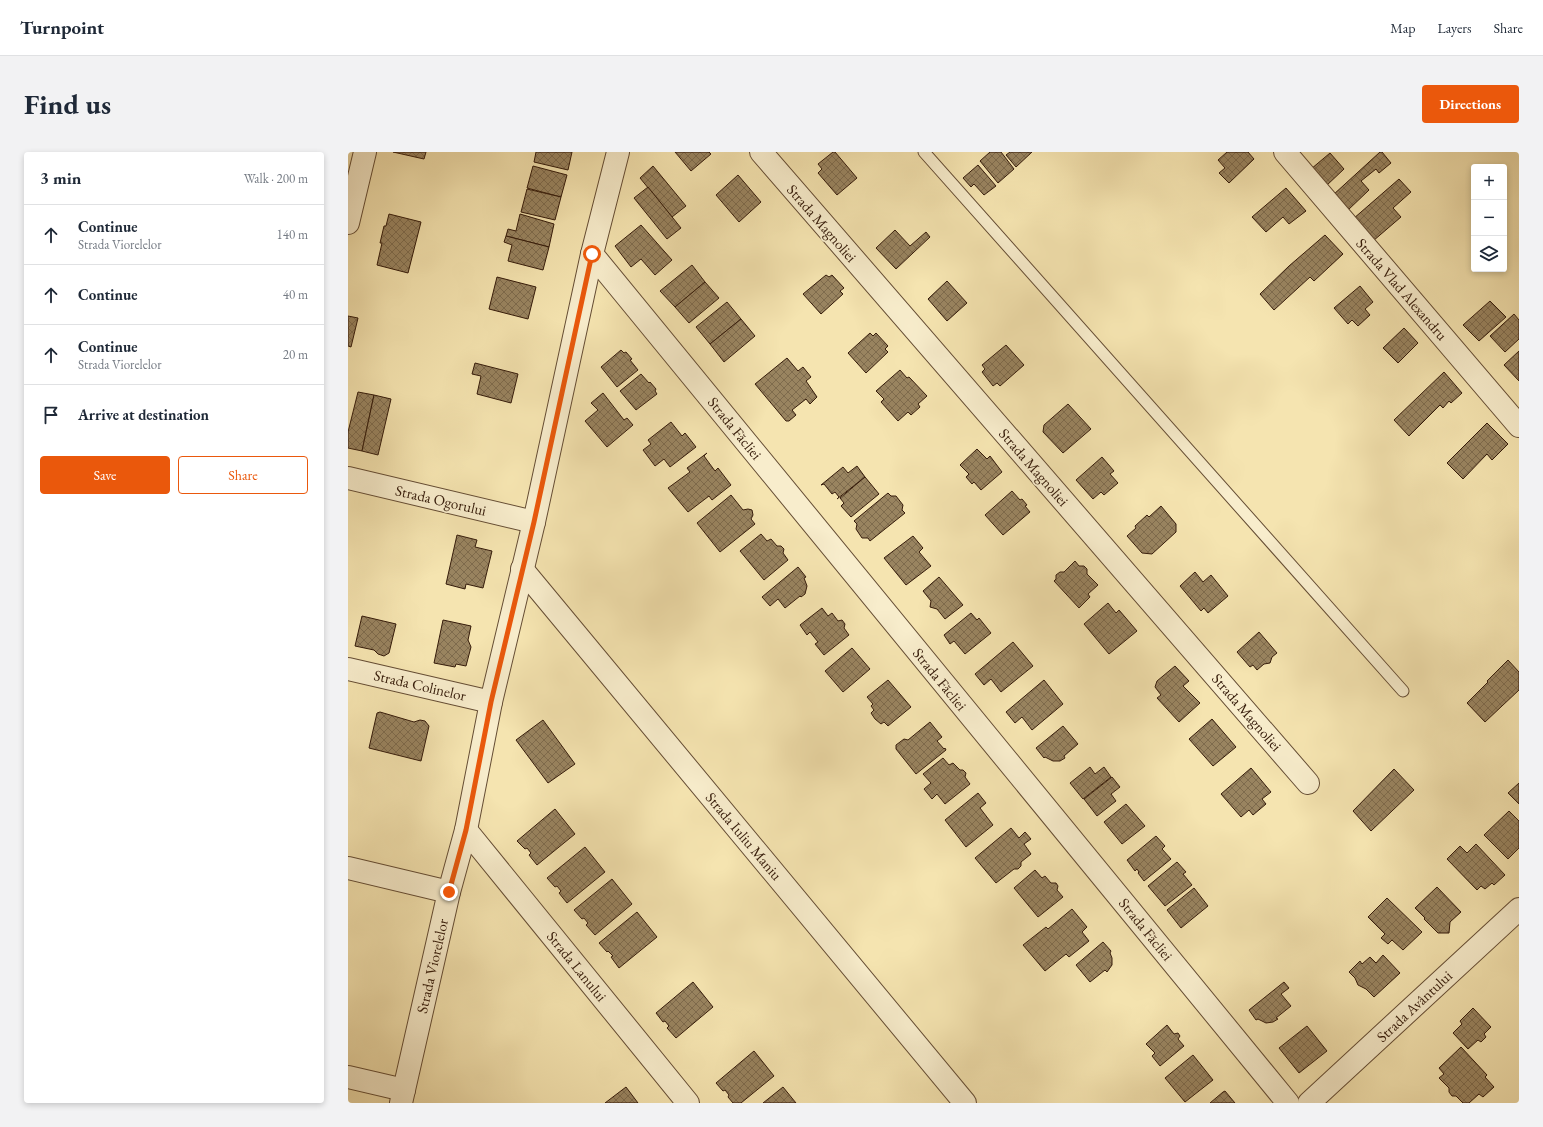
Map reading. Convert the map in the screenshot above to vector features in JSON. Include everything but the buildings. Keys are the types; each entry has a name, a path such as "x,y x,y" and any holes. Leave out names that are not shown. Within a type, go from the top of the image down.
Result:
{"street":[{"path":"348,223 365,152"},
{"path":"491,702 534,522 592,254 618,152"},
{"name":"Strada Magnoliei","path":"761,152 1308,783"},
{"name":"Strada Vlad Alexandru","path":"1285,152 1519,426"},
{"name":"Strada Făcliei","path":"592,254 1288,1103"},
{"name":"Strada Ogorului","path":"348,478 534,522"},
{"name":"Strada Iuliu Maniu","path":"522,569 965,1103"},
{"name":"Strada Colinelor","path":"348,669 491,702"},
{"name":"Strada Viorelelor","path":"403,1096 449,892 466,830 491,702"},
{"name":"Strada Lanului","path":"466,830 688,1103"},
{"path":"348,868 449,892"},
{"name":"Strada Avântului","path":"1309,1103 1519,908"},
{"path":"348,1077 403,1096"}],"lane":[{"path":"924,152 1403,691"}],"route":[{"path":"449,892 466,830 491,702 534,522 592,254"}]}
